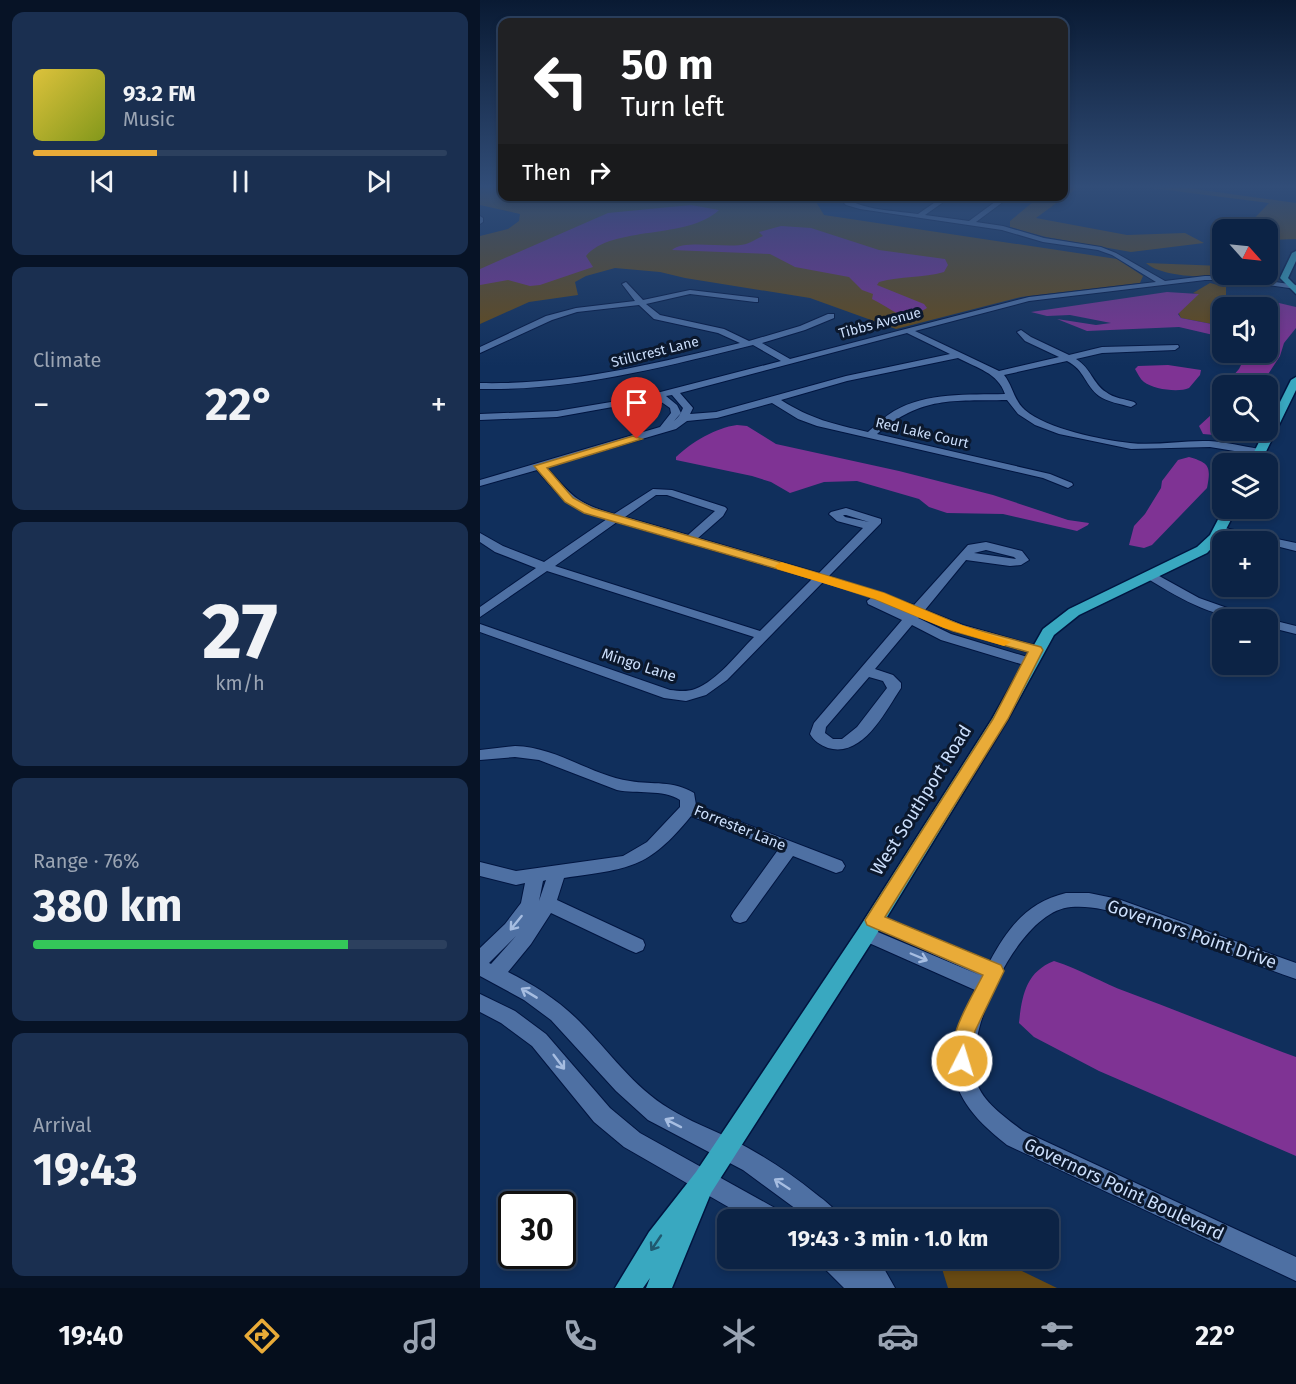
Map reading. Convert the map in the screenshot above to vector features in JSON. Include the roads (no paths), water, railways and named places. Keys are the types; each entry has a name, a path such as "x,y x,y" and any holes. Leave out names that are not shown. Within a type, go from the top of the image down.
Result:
{"main road":[{"path":"1294,288 1285,274 1296,253"},
{"path":"1259,453 1296,380"},
{"name":"West Southport Road","path":"628,1288 658,1241 705,1181 870,927 1000,719 1033,656 1054,626 1074,612 1202,550 1220,530 1226,519"},
{"name":"West Southport Road","path":"659,1288 705,1181"}],"street":[{"path":"1074,245 1103,250 1162,282"},
{"name":"Tibbs Avenue","path":"480,417 569,413 659,396 1017,302 1162,282 1221,277 1294,288"},
{"path":"626,284 649,312 660,318 718,330 788,362"},
{"path":"480,350 559,314 694,292 755,300"},
{"name":"Stillcrest Lane","path":"480,386 534,386 597,380 800,329 831,316"},
{"path":"916,328 943,342 947,348"},
{"path":"906,330 998,374 1006,382 1016,407 1025,415 1063,432 1128,445 1186,445 1229,453"},
{"path":"1022,332 1028,339 1069,358 1085,370 1100,393 1131,404"},
{"path":"748,343 775,365"},
{"path":"998,374 1109,349 1175,347"},
{"path":"659,396 683,415 727,413 851,378 960,355"},
{"path":"480,483 672,427 683,415 684,401 674,392"},
{"path":"870,435 896,414 920,405 954,399 1011,397"},
{"name":"Red Lake Court","path":"774,400 809,420 1049,477 1068,485"},
{"path":"540,466 573,502 614,518 880,596 946,637 1033,656"},
{"path":"480,613 653,492 668,492 721,509 719,514 689,540"},
{"name":"Mingo Lane","path":"480,628 669,695 687,696 701,692 714,683 871,527"},
{"path":"1220,530 1296,547"},
{"path":"480,537 505,552 546,567 763,636"},
{"path":"866,671 891,680 894,688 852,741 838,745 821,739 817,734 819,726 962,557"},
{"path":"1152,576 1200,604 1217,609"},
{"path":"1278,626 1296,630"},
{"name":"Forrester Lane","path":"480,755 526,752 544,755 609,782 632,787 677,789 688,797 688,808 836,866"},
{"path":"480,869 516,879 625,862 642,856 654,848 688,808"},
{"path":"740,916 789,848"},
{"path":"485,967 543,916 557,873"},
{"path":"485,967 529,905 535,877"},
{"name":"Governors Point Drive","path":"969,1089 964,1074 962,1046 969,1021 1012,936 1038,912 1069,900 1118,906 1296,971"},
{"path":"548,904 636,945"},
{"path":"870,927 990,978"},
{"path":"485,967 558,1013 618,1081 648,1107 667,1120 726,1148 815,1209"},
{"path":"480,1002 508,1017 539,1040 602,1115 618,1130 649,1152 755,1209"},
{"name":"Governors Point Boulevard","path":"969,1089 986,1114 1015,1138 1296,1269"},
{"path":"842,1269 862,1288"},
{"path":"871,1269 883,1288"}]}
